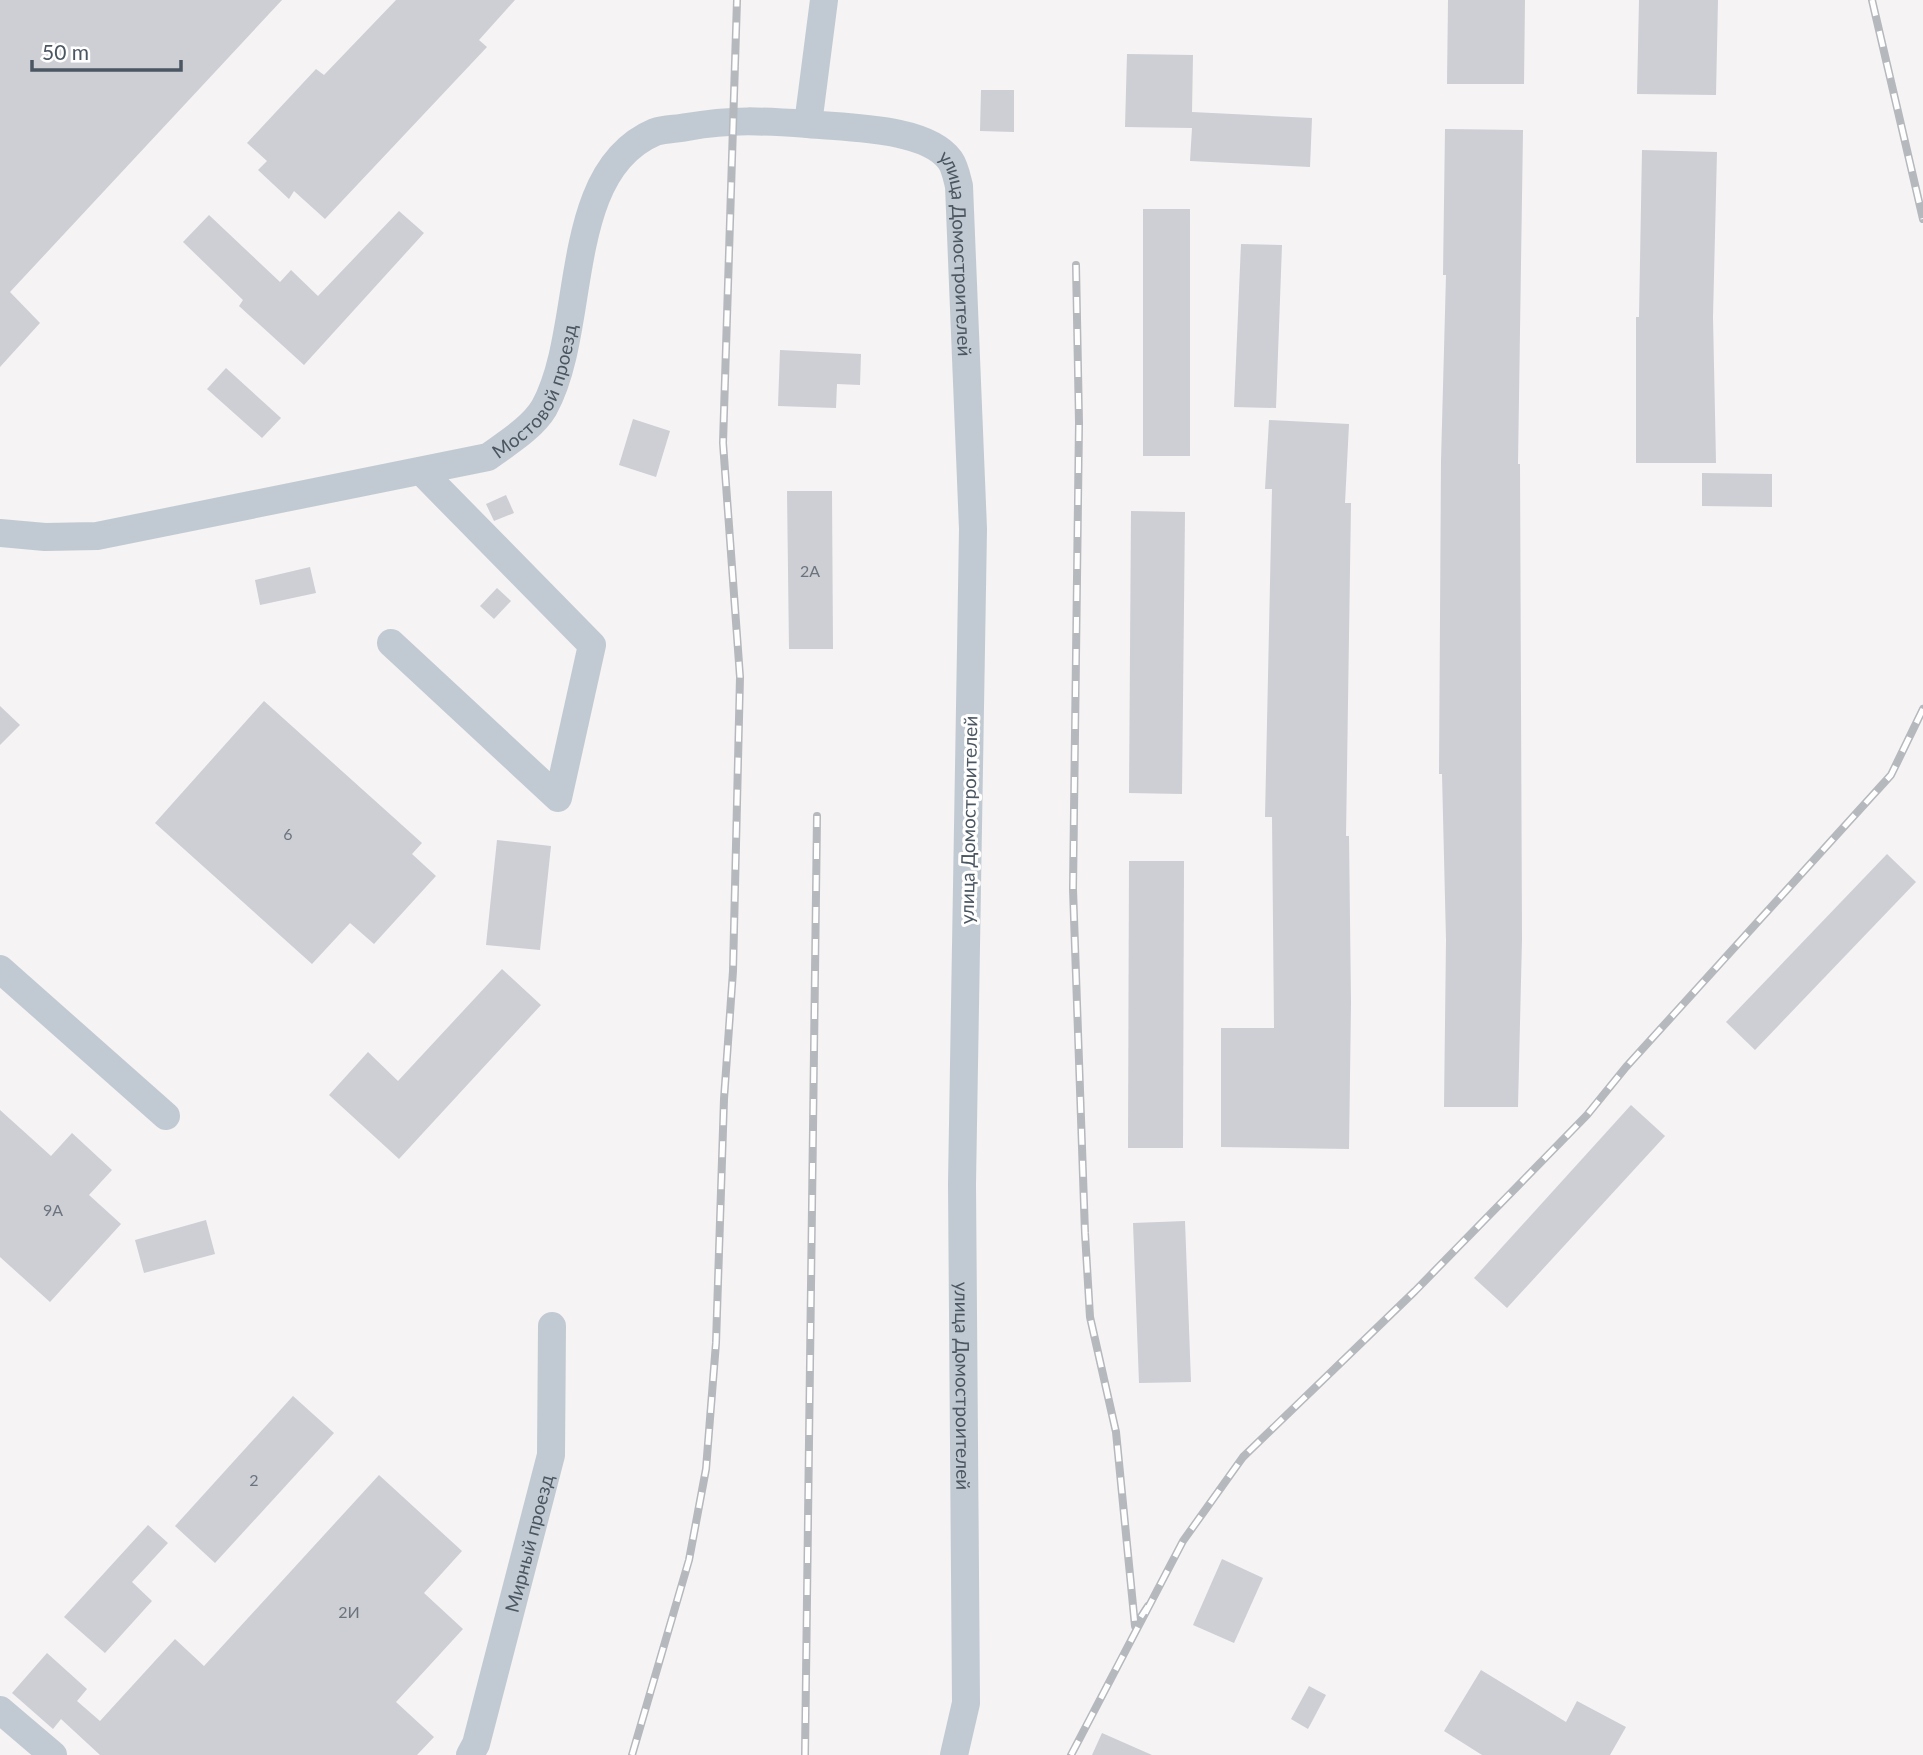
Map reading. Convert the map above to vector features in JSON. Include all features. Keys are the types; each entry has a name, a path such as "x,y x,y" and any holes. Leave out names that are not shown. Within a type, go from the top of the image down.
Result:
{"street":[{"path":"808,124 824,0"},
{"name":"Мостовой проезд","path":"0,533 45,537 97,536 488,457 520,433 543,410 564,360 588,221 598,191 620,155 656,132 732,119 808,124"},
{"name":"улица Домостроителей","path":"808,124 909,136 935,146 951,161 959,186 973,529 962,1184 966,1703 954,1755"},
{"path":"391,643 558,798 592,645 421,471"},
{"path":"0,969 166,1116"},
{"name":"Мирный проезд","path":"470,1755 476,1744 551,1455 552,1326"},
{"path":"0,1710 52,1755"}],"building":[{"path":"0,0 282,0 10,292 40,323 0,367"},
{"path":"396,0 515,0 479,40 487,47 325,219 294,191 289,199 258,170 267,161 247,143 316,69 324,75"},
{"path":"1448,0 1525,0 1524,84 1447,84"},
{"path":"1639,0 1718,0 1716,95 1637,94"},
{"path":"1127,54 1193,55 1192,112 1312,118 1310,167 1190,161 1192,128 1125,127"},
{"path":"981,90 1014,90 1014,132 980,131"},
{"path":"1445,129 1523,130 1518,464 1522,939 1518,1107 1444,1107 1446,940 1442,774 1439,774 1441,461 1446,275 1443,275"},
{"path":"1642,150 1717,152 1713,317 1716,463 1636,463 1636,317 1639,317"},
{"path":"1143,209 1190,209 1190,456 1143,456"},
{"path":"399,211 424,233 304,365 239,306 243,300 183,242 209,215 280,282 291,270 318,296"},
{"path":"1241,244 1282,245 1276,408 1234,407"},
{"path":"780,350 861,354 860,385 837,384 836,408 778,406"},
{"path":"226,368 281,418 262,438 207,389"},
{"path":"633,419 670,431 656,477 619,465"},
{"path":"1269,420 1349,424 1345,503 1351,503 1346,836 1349,836 1351,1003 1349,1149 1221,1147 1221,1028 1274,1028 1272,817 1265,817 1272,489 1265,489"},
{"path":"1702,473 1772,474 1772,507 1702,506"},
{"path":"787,491 832,491 833,649 789,649"},
{"path":"506,495 514,513 494,521 486,504"},
{"path":"1131,511 1185,512 1182,794 1129,793"},
{"path":"310,567 316,593 260,605 255,580"},
{"path":"497,588 511,601 494,619 480,606"},
{"path":"264,701 422,843 412,854 436,876 374,944 350,923 312,964 155,823"},
{"path":"0,706 20,725 0,745"},
{"path":"497,840 551,846 540,950 486,945"},
{"path":"1887,854 1916,882 1755,1050 1726,1022"},
{"path":"1129,861 1184,861 1183,1148 1128,1148"},
{"path":"502,969 541,1005 399,1159 329,1095 368,1052 398,1081"},
{"path":"1631,1105 1665,1136 1507,1308 1474,1278"},
{"path":"0,1110 51,1156 72,1133 112,1170 89,1195 121,1224 50,1302 0,1257"},
{"path":"206,1220 215,1254 144,1273 135,1240"},
{"path":"1185,1221 1191,1382 1139,1383 1133,1223"},
{"path":"293,1396 334,1433 215,1563 175,1526"},
{"path":"379,1475 462,1551 424,1593 463,1629 396,1702 434,1737 417,1755 100,1755 61,1719 53,1729 12,1693 47,1653 87,1689 77,1701 100,1721 175,1639 204,1666"},
{"path":"148,1525 168,1543 132,1582 152,1601 105,1653 64,1617"},
{"path":"1222,1559 1263,1578 1234,1643 1193,1625"},
{"path":"1481,1670 1566,1722 1577,1701 1626,1727 1610,1755 1482,1755 1444,1731"},
{"path":"1309,1686 1326,1695 1308,1729 1291,1719"},
{"path":"1102,1733 1152,1755 1092,1755"}],"railway":[{"path":"632,1755 689,1560 706,1469 716,1343 724,1099 733,971 740,677 723,443 737,0"},
{"path":"1872,0 1923,219"},
{"path":"1076,265 1079,423 1073,889 1085,1233 1090,1317 1116,1432 1135,1626 1148,1606"},
{"path":"1071,1755 1183,1541 1243,1457 1415,1291 1587,1115 1626,1067 1891,775 1923,709"},
{"path":"805,1755 817,816"}]}
